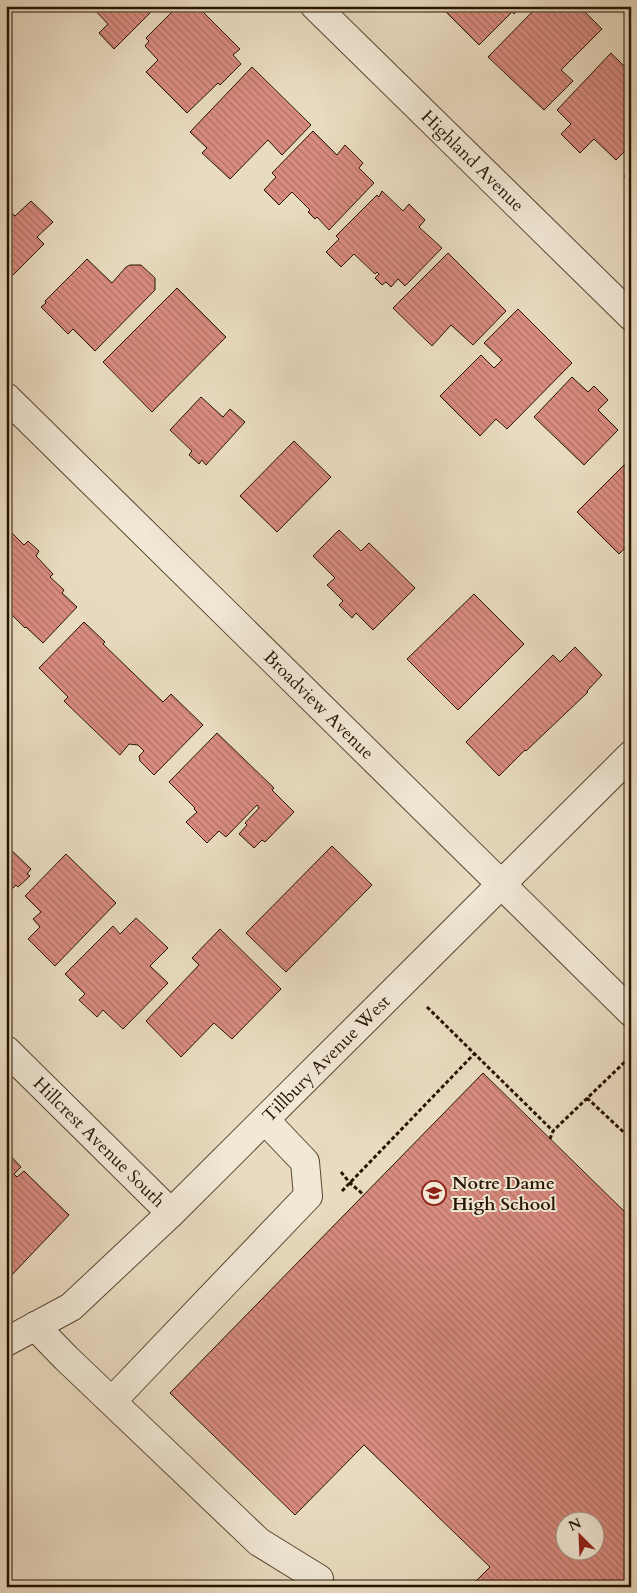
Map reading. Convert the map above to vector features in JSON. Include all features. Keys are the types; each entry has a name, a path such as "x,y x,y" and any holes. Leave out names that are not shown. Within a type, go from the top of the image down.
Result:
{"street":[{"name":"Highland Avenue","path":"315,6 631,316"},
{"name":"Broadview Avenue","path":"6,397 631,1012"},
{"name":"Tillbury Avenue West","path":"6,1342 71,1307 171,1213 500,883 631,755"},
{"name":"Hillcrest Avenue South","path":"6,1050 171,1213"},
{"path":"112,1400 308,1196 305,1162 264,1120"},
{"path":"35,1326 66,1358 259,1542 319,1580"}],"path":[{"path":"401,983 553,1131"},
{"path":"350,1183 475,1053"},
{"path":"550,1139 553,1131 631,1056"},
{"path":"587,1098 631,1140"}],"building":[{"path":"91,6 157,6 114,49 99,33 108,24"},
{"path":"178,6 197,6 240,49 233,55 241,64 187,113 146,72 158,60 145,46 149,41 146,38"},
{"path":"440,6 522,6 514,14 512,12 479,45"},
{"path":"538,6 579,6 602,29 561,70 573,81 544,110 488,57"},
{"path":"611,53 631,73 631,145 616,160 594,139 580,153 561,134 571,124 557,110"},
{"path":"252,67 311,125 282,155 268,140 230,179 202,153 207,148 190,132"},
{"path":"313,131 337,155 345,145 363,163 359,168 374,183 329,230 317,217 315,219 308,212 310,210 292,192 279,205 264,190 276,177 272,173"},
{"path":"631,169 631,185 624,176"},
{"path":"382,191 403,211 409,204 425,220 419,227 442,248 405,286 398,279 391,287 386,282 382,285 375,278 379,274 377,272 375,274 354,254 341,267 326,252 339,239 336,236 377,195 379,197"},
{"path":"31,201 53,222 37,237 44,244 11,277 6,272 6,208 15,216"},
{"path":"448,253 506,311 473,345 451,325 432,346 393,308"},
{"path":"87,259 112,283 130,265 141,265 155,278 155,290 95,351 73,329 68,334 41,307"},
{"path":"177,288 226,337 152,412 103,362"},
{"path":"518,309 572,363 507,429 496,419 480,436 440,396 481,355 494,368 502,360 484,343"},
{"path":"572,377 588,392 594,386 608,400 598,410 618,430 584,465 534,417"},
{"path":"201,397 223,417 230,409 245,422 206,465 202,460 199,464 189,455 192,451 170,430"},
{"path":"294,441 331,477 277,532 240,496"},
{"path":"631,458 631,542 619,554 577,512"},
{"path":"6,527 24,545 28,541 39,551 36,556 53,574 50,577 64,590 62,593 77,607 43,643 6,609"},
{"path":"339,530 361,551 369,543 415,588 373,630 356,613 352,618 339,605 343,601 327,585 335,578 313,556"},
{"path":"474,594 524,644 458,710 407,659"},
{"path":"84,622 105,642 103,644 163,702 171,694 203,725 154,775 140,761 139,756 144,751 138,745 129,744 120,755 64,701 68,697 39,668"},
{"path":"575,647 602,675 588,692 499,776 466,742 553,655 560,662"},
{"path":"217,733 274,788 272,790 294,812 265,842 262,840 254,848 239,834 247,825 245,823 259,808 257,805 226,837 219,831 207,843 186,822 197,812 195,808 169,782"},
{"path":"6,845 31,869 27,874 30,876 18,887 16,885 6,895"},
{"path":"332,846 372,885 286,972 246,933"},
{"path":"66,854 116,903 55,966 28,939 40,927 33,919 41,912 25,896"},
{"path":"136,918 168,948 150,966 168,983 123,1029 103,1010 97,1017 79,1000 85,994 65,974 113,926 120,934"},
{"path":"220,929 281,989 232,1039 214,1023 181,1057 146,1021 199,965 192,958"},
{"path":"483,1073 631,1218 631,1587 470,1587 490,1567 364,1445 295,1515 170,1393"},
{"path":"6,1151 21,1167 14,1174 17,1177 24,1171 69,1215 6,1281"}],"place":[{"name":"Notre Dame High School","path":"434,1193"}]}
